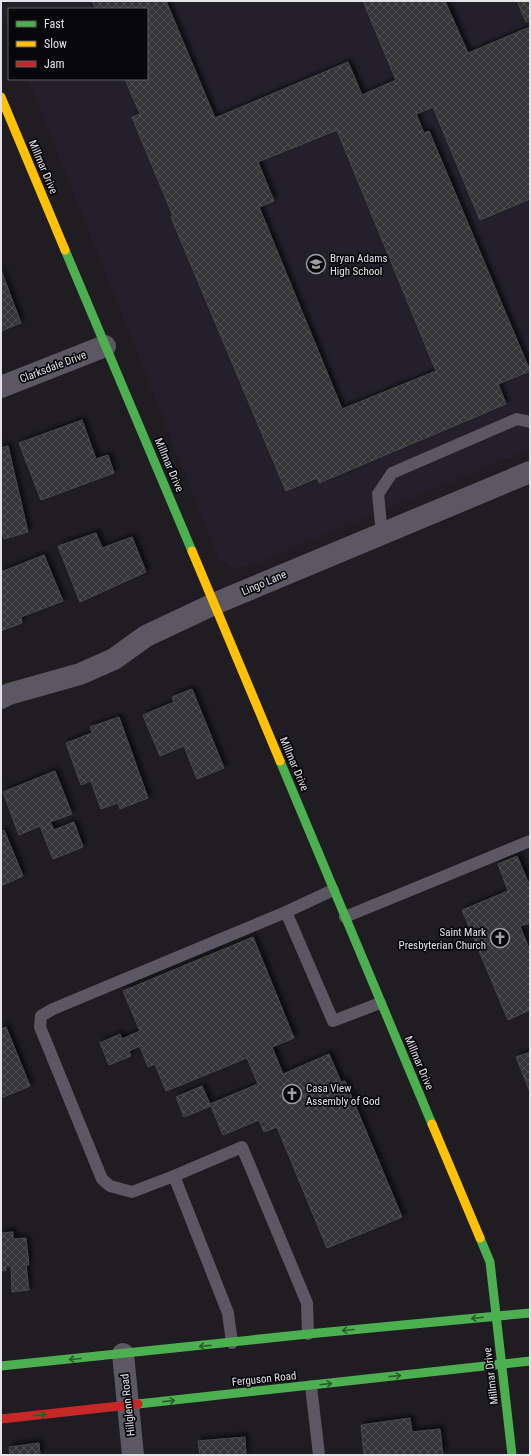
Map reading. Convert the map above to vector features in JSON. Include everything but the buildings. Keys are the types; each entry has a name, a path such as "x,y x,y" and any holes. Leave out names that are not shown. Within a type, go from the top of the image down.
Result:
{"street":[{"name":"Millmar Drive","path":"1,96 380,1003 490,1262 512,1455"},
{"name":"Clarksdale Drive","path":"1,387 105,346"},
{"name":"Lingo Lane","path":"1,698 9,694 80,674 114,659 146,636 214,604 530,472"},
{"path":"1,1366 308,1334 530,1313"},
{"name":"Hillglenn Road","path":"123,1354 133,1455"},
{"name":"Ferguson Road","path":"1,1419 530,1361"}],"lane":[{"path":"382,534 378,494 392,472 517,419 530,422"},
{"path":"345,918 530,841"},
{"path":"308,1334 307,1303 242,1147 132,1192 114,1187 102,1179 40,1027 41,1016 53,1009 286,912 333,890"},
{"path":"286,912 333,1021 380,1003"},
{"path":"174,1176 228,1313 232,1343"},
{"path":"311,1386 319,1455"}],"shaded area":[{"name":"Bryan Adams High School","path":"1,1 530,1 530,449 249,566 236,568 219,559 28,80 148,80 148,8 8,8 8,28 1,10"}],"traffic: fast":[{"path":"65,250 192,551"},
{"path":"280,761 432,1124"},
{"path":"480,1238 490,1262 512,1455"},
{"path":"1,1366 308,1334 530,1313"},
{"path":"138,1404 530,1361"}],"traffic: slow":[{"path":"1,97 65,250"},
{"path":"192,551 280,761"},
{"path":"432,1124 480,1238"}],"traffic: jam":[{"path":"1,1419 138,1404"}],"place":[{"name":"Bryan Adams High School","path":"316,264"},
{"name":"Saint Mark Presbyterian Church","path":"500,938"},
{"name":"Casa View Assembly of God","path":"292,1094"}]}
